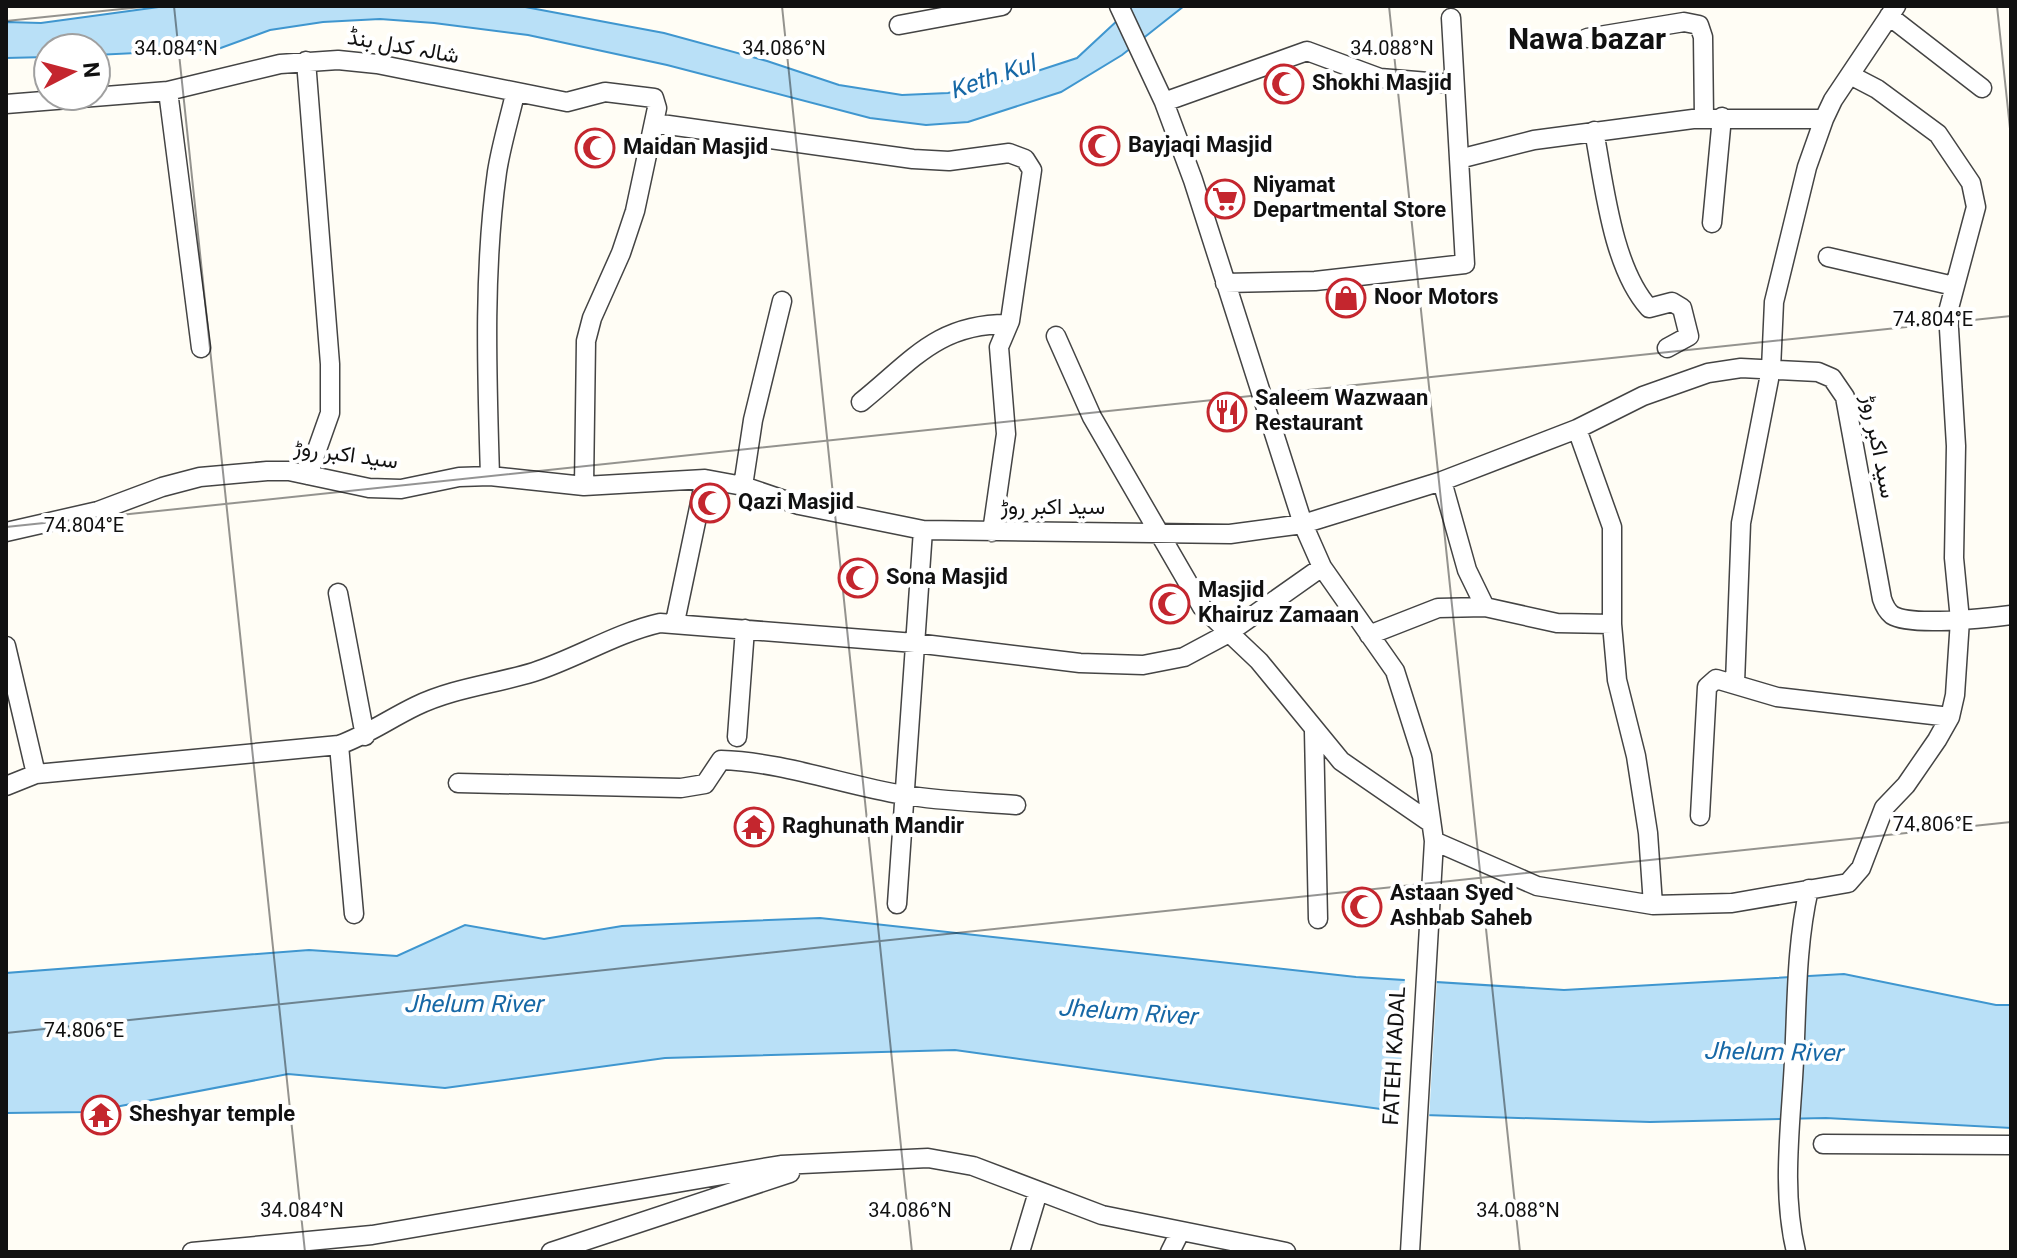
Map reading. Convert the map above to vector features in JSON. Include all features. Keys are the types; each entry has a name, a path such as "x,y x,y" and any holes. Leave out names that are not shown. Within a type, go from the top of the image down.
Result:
{"street":[{"path":"899,25 1002,6"},
{"name":"FATEH KADAL","path":"1119,6 1164,102 1303,524 1322,567 1403,688 1422,756 1432,832 1410,1252"},
{"path":"1735,683 1741,523 1771,369 1774,302 1807,167 1824,119 1833,100 1852,76 1892,11 1982,88"},
{"path":"1225,283 1315,281 1465,264 1451,18"},
{"path":"1587,38 1684,22 1699,25 1713,117 1712,223"},
{"path":"1164,102 1307,51 1380,78 1453,84"},
{"path":"306,61 330,364 330,413 308,475"},
{"name":"شالہ کدل بنڈ","path":"6,104 168,91 306,61 377,64 567,102 605,92 643,96 657,102 652,130"},
{"path":"1056,336 1092,417 1202,607 1227,634 1259,661 1341,761 1432,832 1537,886 1653,905 1732,903 1848,883 1856,878 1884,808 1913,775 1950,717 1955,695 1960,620 1954,558 1956,446 1948,312 1974,224 1976,207 1971,183 1938,134 1877,89 1852,76"},
{"path":"168,91 201,348"},
{"path":"490,476 487,345 489,257 498,170 515,94"},
{"path":"1459,159 1534,140 1713,117 1824,119"},
{"path":"584,486 586,341 592,318 621,253 635,211 652,130 913,159 949,161 1009,153 1025,159 1032,170 1025,198 1024,242 1007,324 999,347 1006,434 992,532"},
{"path":"1594,131 1615,236 1628,271 1649,308 1672,302 1682,308 1689,336 1667,348"},
{"path":"1828,257 1954,286"},
{"path":"743,486 753,420 782,301"},
{"path":"861,402 927,347 954,331 979,324 1007,324"},
{"name":"سید اکبر روڑ","path":"6,532 86,515 162,487 200,477 267,471 308,475 369,488 401,489 459,477 490,476 584,486 705,479 743,486 799,505 923,530 1230,534 1303,524 1442,481 1577,429 1643,396 1708,373 1741,368 1771,369 1818,372 1839,385 1851,413 1882,599 1891,614 1900,618 1960,620"},
{"path":"1577,429 1612,527 1612,624 1617,680 1636,756 1648,833 1653,905"},
{"path":"675,622 705,479"},
{"path":"1442,481 1467,570 1485,607"},
{"path":"897,904 923,530"},
{"path":"6,786 36,774 339,745 365,736 415,706 443,695 535,672 638,629 675,622 915,643 1080,663 1143,665 1184,657 1227,634 1322,567"},
{"path":"338,593 365,736"},
{"path":"1369,635 1428,611 1485,607 1557,623 1612,624"},
{"path":"1960,620 2011,615"},
{"path":"737,737 745,629"},
{"path":"6,646 36,774"},
{"path":"1700,816 1707,687 1716,679 1777,697 1950,717"},
{"path":"1314,731 1318,919"},
{"path":"339,745 354,914"},
{"path":"458,783 693,787 705,784 721,760 771,765 905,795 1016,805"},
{"path":"1796,1252 1790,1221 1789,1166 1800,956 1809,889"},
{"path":"1823,1144 2011,1145"},
{"path":"192,1252 372,1235 781,1165 951,1160 1102,1215 1286,1252"},
{"path":"551,1252 819,1163"},
{"path":"1020,1252 1038,1192"},
{"path":"1170,1252 1180,1232"}],"water":[{"name":"Keth Kul","path":"166,6 520,6 664,33 767,61 839,85 902,95 948,93 1019,77 1077,58 1133,6 1184,6 1122,55 1061,92 968,122 926,125 870,118 667,65 528,35 380,19 323,22 270,30 218,49 112,54 112,32 32,32 32,57 6,58 6,22 41,23"},
{"name":"Jhelum River","path":"820,918 1356,977 1564,990 1844,974 1996,1005 2011,1005 2011,1128 1826,1118 1650,1122 1424,1115 955,1050 665,1058 445,1088 288,1074 89,1112 6,1113 6,973 309,950 397,956 465,925 544,939 622,926"}],"pier":[{"path":"1405,976 1437,978 1429,1120 1399,1116"}],"place":[{"name":"Shokhi Masjid","path":"1284,84"},
{"name":"Bayjaqi Masjid","path":"1100,146"},
{"name":"Maidan Masjid","path":"595,148"},
{"name":"Niyamat Departmental Store","path":"1225,199"},
{"name":"Noor Motors","path":"1346,298"},
{"name":"Saleem Wazwaan Restaurant","path":"1227,412"},
{"name":"Qazi Masjid","path":"710,503"},
{"name":"Sona Masjid","path":"858,578"},
{"name":"Masjid Khairuz Zamaan","path":"1170,604"},
{"name":"Raghunath Mandir","path":"754,827"},
{"name":"Astaan Syed Ashbab Saheb","path":"1362,907"},
{"name":"Sheshyar temple","path":"101,1115"}],"district":[{"name":"Nawa bazar","path":"1587,41"}]}
